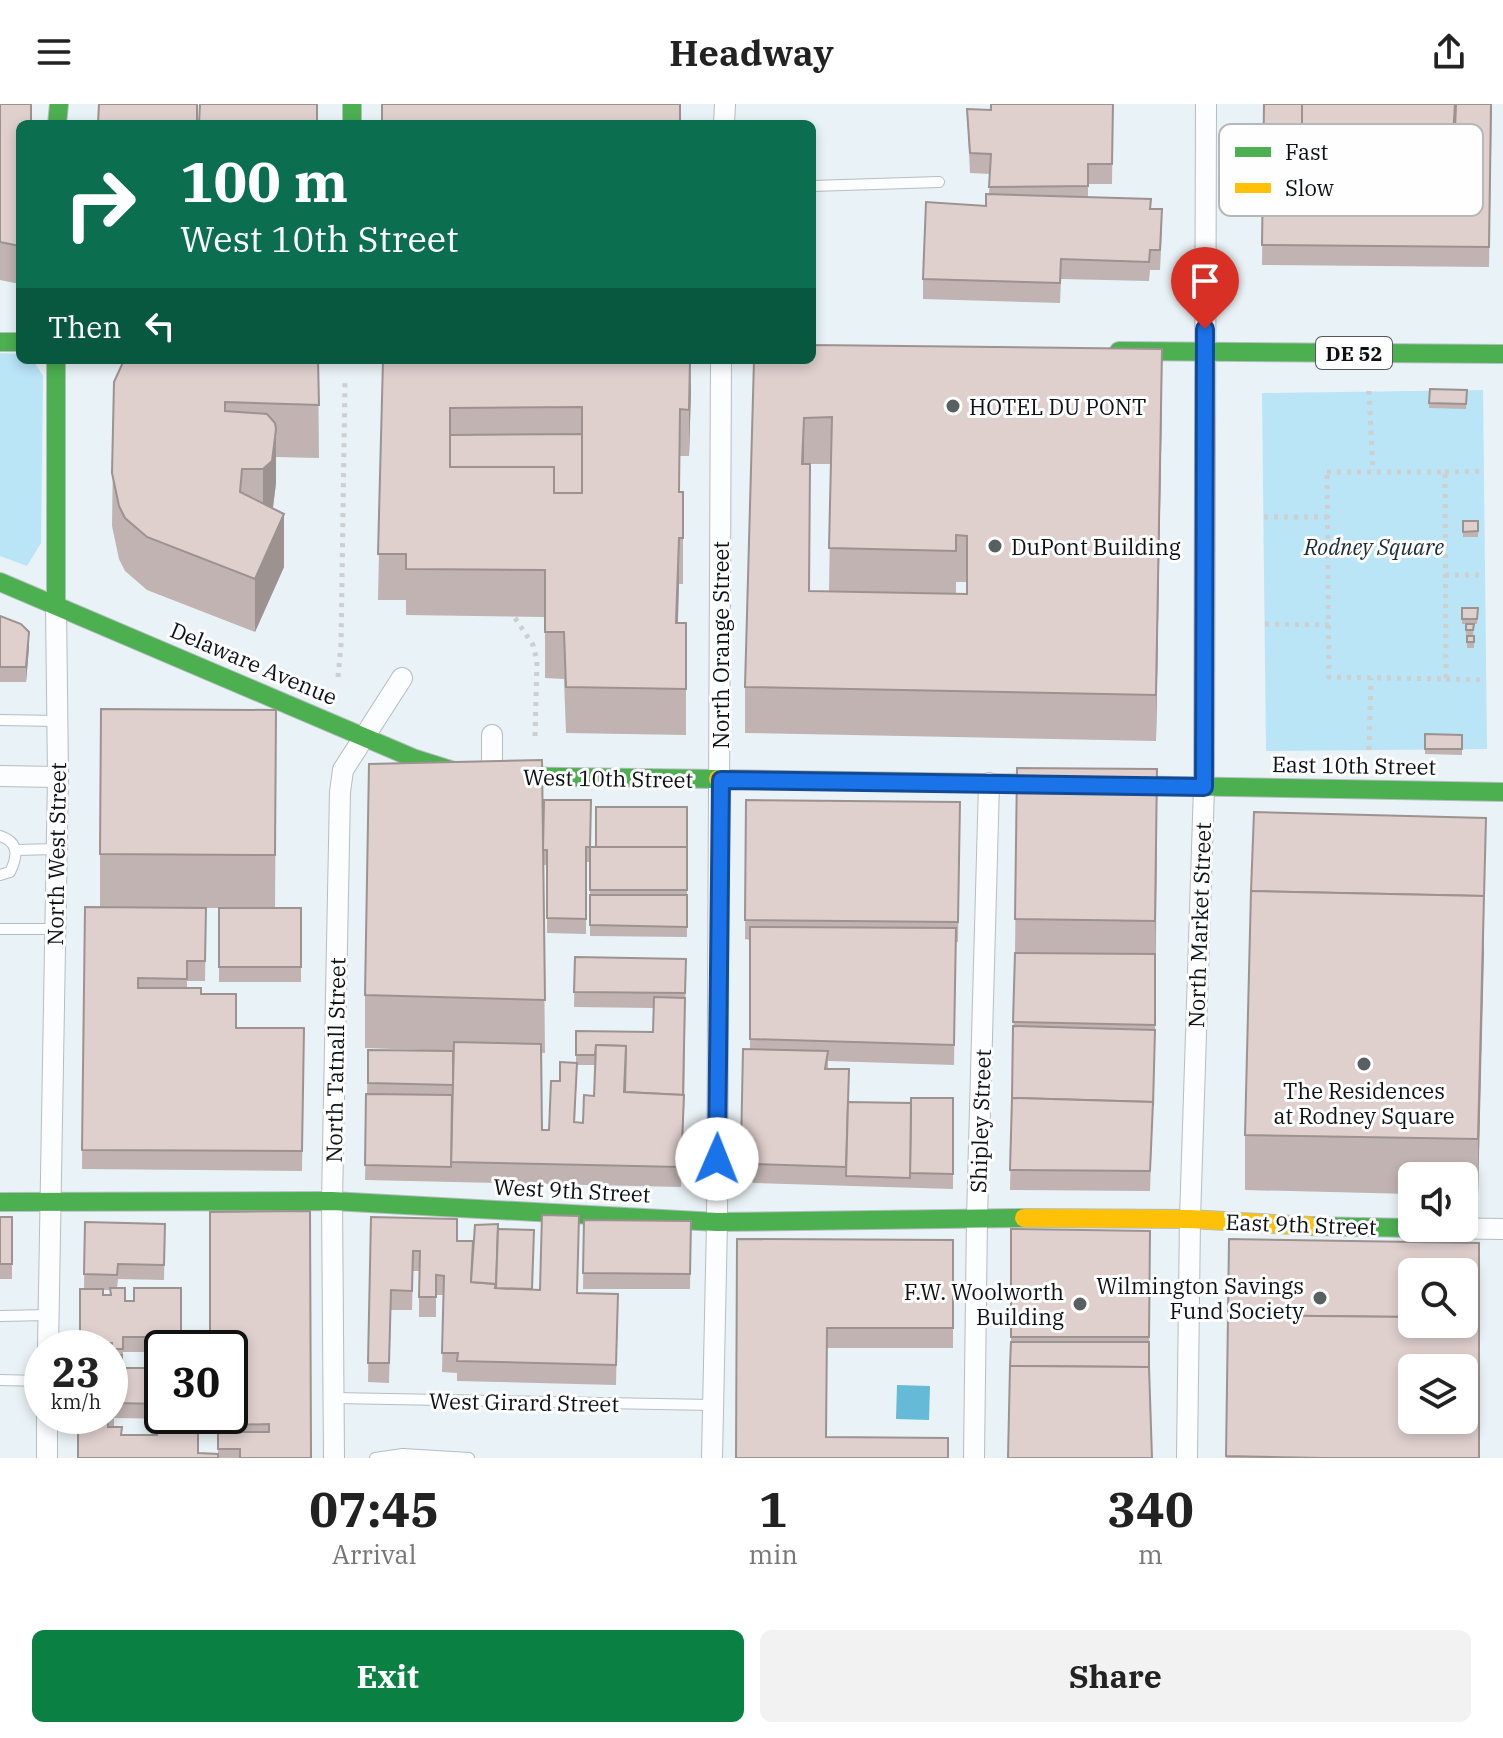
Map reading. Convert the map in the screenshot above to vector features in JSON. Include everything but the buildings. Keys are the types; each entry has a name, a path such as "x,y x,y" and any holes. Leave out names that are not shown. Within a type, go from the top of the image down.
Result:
{"main road":[{"name":"DE 52","path":"1102,351 1503,354"},
{"name":"North West Street","path":"56,364 56,605"},
{"name":"Delaware Avenue","path":"0,582 413,758 454,771 492,776"},
{"name":"West 10th Street","path":"492,776 1204,787"},
{"name":"East 10th Street","path":"1204,787 1503,792"},
{"name":"West 9th Street","path":"0,1202 332,1201 717,1222 1190,1219"},
{"name":"East 9th Street","path":"1190,1219 1398,1228"}],"street":[{"name":"North Market Street","path":"1187,1458 1190,1219 1204,787 1206,104"},
{"name":"North Orange Street","path":"712,1458 721,780 721,364"},
{"name":"North West Street","path":"48,1330 58,777 56,605"},
{"name":"North Tatnall Street","path":"334,1458 332,1201 340,792 343,770 402,678"},
{"path":"492,735 492,776"},
{"path":"0,776 58,777"},
{"name":"Shipley Street","path":"974,1458 989,783"},
{"path":"1478,1229 1503,1229"},
{"path":"47,1434 47,1458"}],"lane":[{"path":"816,186 939,182"},
{"path":"0,720 57,721"},
{"path":"0,836 15,844 16,850 15,863 10,872 0,875"},
{"path":"16,850 56,849"},
{"path":"0,929 55,929"},
{"path":"0,1316 48,1315"},
{"path":"0,1380 24,1381"},
{"name":"West Girard Street","path":"335,1398 712,1405"},
{"path":"375,1458 469,1458"}],"path":[{"path":"338,677 345,380"},
{"path":"1369,391 1373,471"},
{"path":"1484,471 1327,472 1329,677 1486,680"},
{"path":"1445,472 1446,679"},
{"path":"1264,517 1328,517"},
{"path":"1445,575 1485,575"},
{"path":"515,618 533,645 537,661 535,738"},
{"path":"1265,624 1329,625"},
{"path":"1369,750 1371,678"}],"green space":[{"path":"0,353 16,354 16,364 36,364 43,376 41,543 27,566 0,556"},
{"name":"Rodney Square","path":"1483,390 1487,749 1266,751 1262,393"}],"water":[{"path":"897,1385 930,1386 929,1420 896,1419"}],"traffic: fast":[{"path":"57,120 59,104"},
{"path":"352,104 352,120"},
{"path":"0,342 16,342"},
{"path":"1119,351 1503,354"},
{"path":"56,364 56,605"},
{"path":"0,582 413,758 454,771 492,776 718,779"},
{"path":"1116,785 1503,792"},
{"path":"0,1202 332,1201 717,1222 1024,1218"},
{"path":"1310,1226 1398,1228"}],"traffic: slow":[{"path":"718,779 1056,784"},
{"path":"1024,1218 1190,1219 1310,1226"}],"place":[{"name":"HOTEL DU PONT","path":"953,406"},
{"name":"DuPont Building","path":"995,546"},
{"name":"The Residences at Rodney Square","path":"1364,1064"},
{"name":"Wilmington Savings Fund Society","path":"1320,1298"},
{"name":"F.W. Woolworth Building","path":"1080,1304"}],"route":[{"path":"717,1159 721,780 1204,787 1205,329"}]}
